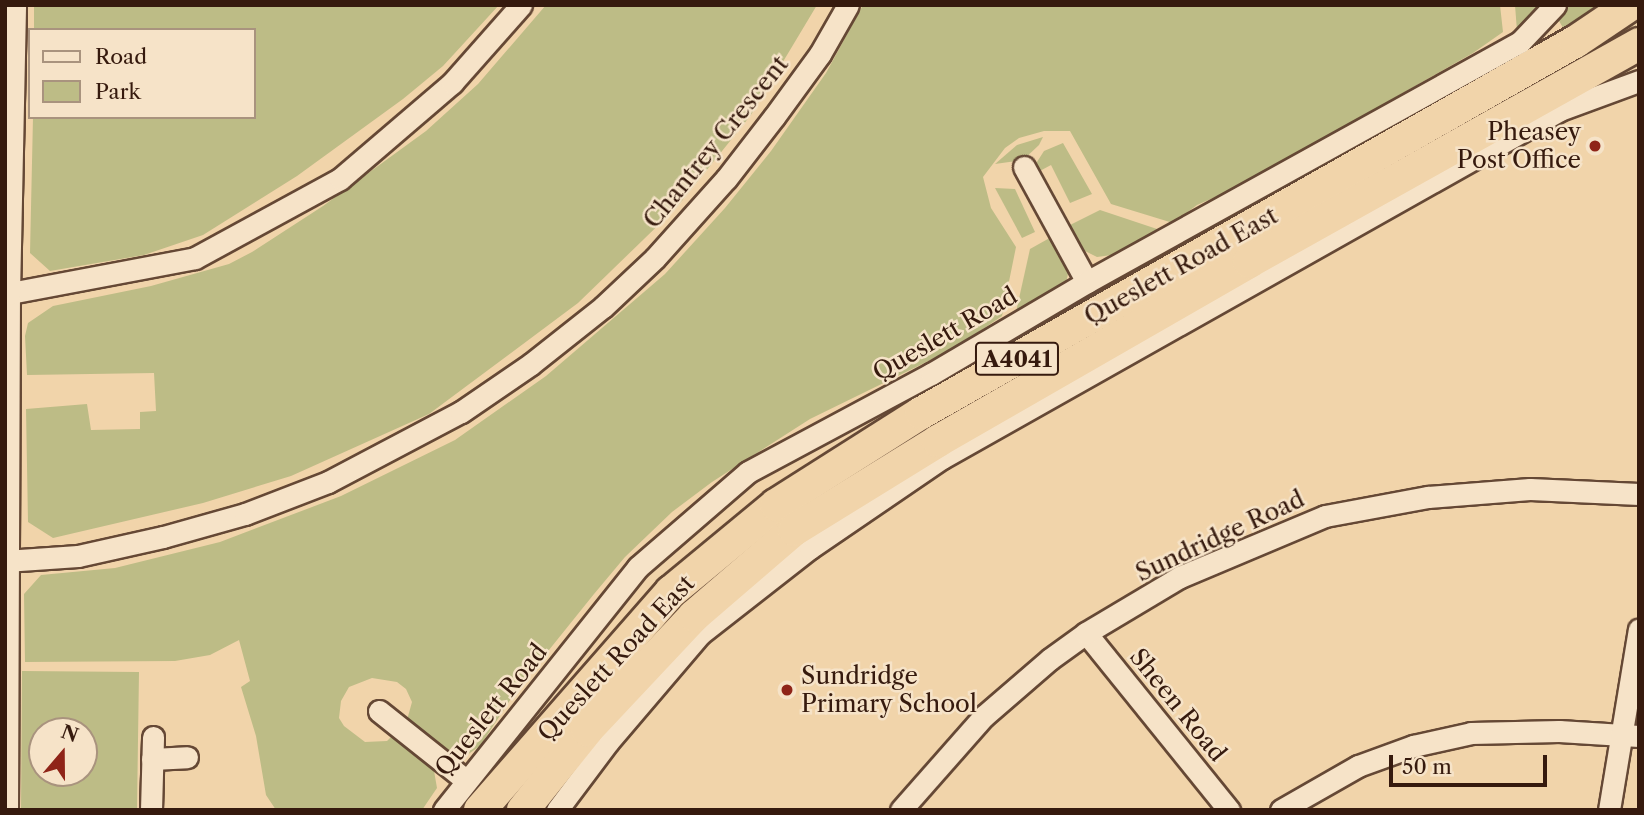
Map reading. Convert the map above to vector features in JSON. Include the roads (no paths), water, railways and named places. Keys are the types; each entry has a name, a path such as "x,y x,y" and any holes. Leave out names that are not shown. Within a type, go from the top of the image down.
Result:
{"highway":[{"name":"Queslett Road East","path":"480,810 671,592 776,505 921,413 1575,42 1630,5"},
{"name":"Queslett Road East","path":"523,810 587,730 694,616 794,530 938,441 1249,262 1639,44"}],"street":[{"path":"7,810 7,294 15,5"},
{"path":"7,294 195,258 340,179 452,83 521,5"},
{"name":"Chantrey Crescent","path":"7,561 78,556 163,537 246,514 328,482 461,412 531,364 603,307 655,258 726,179 774,117 820,54 848,5"},
{"name":"Queslett Road","path":"444,810 638,567 748,472 932,374 1087,282 1520,42 1555,5"},
{"name":"Queslett Road East","path":"557,810 608,742 700,634 810,548 942,458 1560,110 1639,81"},
{"path":"1024,167 1087,282"},
{"name":"Sundridge Road","path":"901,810 984,716 1050,659 1086,633 1180,577 1325,516 1428,497 1530,489 1639,494"},
{"path":"1609,810 1630,735 1639,629"},
{"name":"Sheen Road","path":"1086,633 1229,810"},
{"path":"379,711 467,781"},
{"path":"1281,810 1358,766 1413,746 1471,733 1559,731 1630,735"},
{"path":"151,810 152,748 187,757"}],"place":[{"name":"Pheasey Post Office","path":"1595,146"},
{"name":"Sundridge Primary School","path":"787,690"}]}
